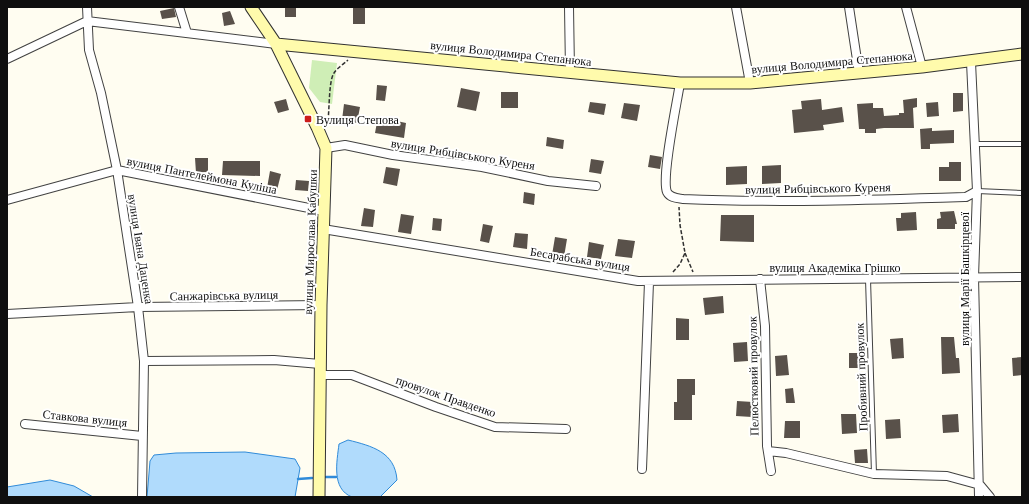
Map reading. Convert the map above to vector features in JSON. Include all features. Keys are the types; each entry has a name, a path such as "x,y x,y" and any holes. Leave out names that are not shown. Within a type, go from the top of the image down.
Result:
{"street":[{"name":"вулиця Івана Даценка","path":"87,7 89,50 101,93 117,170 138,308 144,361 142,497"},
{"path":"179,7 188,33"},
{"name":"вулиця Мирослава Кабушки","path":"252,7 276,44 325,145 321,305 319,497"},
{"path":"569,7 570,71"},
{"path":"736,7 750,83"},
{"path":"849,7 858,73"},
{"path":"906,7 922,67"},
{"name":"вулиця Володимира Степанюка","path":"87,21 276,44 570,71 680,83 750,83 971,62 1022,54"},
{"path":"7,59 87,21"},
{"name":"вулиця Марії Башкірцевої","path":"971,62 977,191 974,278 980,485 979,497"},
{"path":"679,199 672,197 667,193 666,187 667,158 680,83"},
{"name":"вулиця Рибцівського Куреня","path":"325,145 345,145 392,155 482,167 548,181 596,186"},
{"name":"вулиця Пантелеймона Куліша","path":"7,200 117,170 324,211"},
{"name":"вулиця Рибцівського Куреня","path":"679,199 766,202 878,200 966,197 977,191"},
{"name":"Бесарабська вулиця","path":"323,229 649,282"},
{"name":"вулиця Академіка Грішко","path":"649,282 760,279 1022,277"},
{"name":"Пелюстковий провулок","path":"760,279 765,326 768,451 771,471"},
{"path":"642,469 649,282"},
{"name":"Санжарівська вулиця","path":"7,314 138,308 321,305"},
{"name":"провулок Правденко","path":"144,361 274,360 352,375 436,407 495,427 566,429"},
{"name":"Ставкова вулиця","path":"25,424 142,436"},
{"path":"768,451 786,453 874,474 947,476 980,485 990,497"}],"lane":[{"path":"976,144 1022,144"},
{"path":"977,191 1022,192"},
{"name":"Пробивний провулок","path":"868,279 874,474"}],"path":[{"path":"325,145 330,115 331,81 334,73 358,51"},
{"path":"679,199 680,225 685,253 693,273 702,280"},
{"path":"665,281 680,264 685,253"}],"green space":[{"path":"312,60 337,63 332,104 320,102 309,88"}],"water":[{"path":"348,440 374,448 387,457 392,463 397,480 380,497 355,498 345,493 341,488 337,474 339,444"},
{"path":"245,452 295,459 300,468 295,497 147,497 150,461 154,455 176,453"},
{"path":"50,480 74,486 93,497 7,497 7,487"}],"building":[{"path":"285,7 296,7 296,17 285,17"},
{"path":"174,8 176,17 162,19 160,11"},
{"path":"353,8 365,8 365,24 353,24"},
{"path":"230,11 235,24 224,26 222,13"},
{"path":"377,85 387,86 385,101 376,100"},
{"path":"461,88 480,92 476,111 457,107"},
{"path":"501,92 518,92 518,108 501,108"},
{"path":"953,93 963,93 963,111 953,112"},
{"path":"917,98 917,107 913,108 914,128 876,129 876,133 865,133 865,129 859,129 857,104 873,103 873,108 883,108 884,116 899,115 899,113 904,113 903,100"},
{"path":"286,99 289,110 278,113 274,102"},
{"path":"821,99 822,110 842,107 844,122 823,125 824,130 794,133 792,110 802,109 801,101"},
{"path":"590,102 606,104 604,115 588,112"},
{"path":"938,102 939,116 927,117 926,103"},
{"path":"624,103 640,105 637,121 621,118"},
{"path":"344,104 360,107 357,123 342,120"},
{"path":"378,117 406,123 404,138 375,133"},
{"path":"932,128 932,131 954,130 954,143 930,144 930,149 921,149 920,129"},
{"path":"547,137 564,140 563,149 546,146"},
{"path":"650,155 662,157 660,169 648,167"},
{"path":"195,158 208,158 208,172 196,173"},
{"path":"591,159 604,161 601,174 589,172"},
{"path":"223,161 260,161 260,176 222,175"},
{"path":"949,162 961,162 961,181 939,181 939,167 949,167"},
{"path":"781,165 781,183 762,184 762,166"},
{"path":"747,166 747,184 726,185 726,167"},
{"path":"386,167 400,169 397,186 383,183"},
{"path":"270,171 281,174 277,190 267,188"},
{"path":"296,180 309,181 308,191 295,190"},
{"path":"524,192 535,194 534,205 523,203"},
{"path":"364,208 375,210 373,227 361,226"},
{"path":"954,211 957,224 955,224 955,229 937,229 937,219 941,218 940,212"},
{"path":"916,212 917,230 897,231 896,218 901,218 901,213"},
{"path":"401,214 414,216 411,234 398,232"},
{"path":"721,215 754,215 754,242 720,241"},
{"path":"433,218 442,219 441,231 432,230"},
{"path":"483,224 493,226 489,243 480,241"},
{"path":"515,233 528,234 527,249 513,247"},
{"path":"555,237 567,239 564,257 552,255"},
{"path":"618,239 635,241 632,258 615,256"},
{"path":"589,242 604,245 601,259 587,257"},
{"path":"723,296 724,313 705,315 703,298"},
{"path":"676,318 689,319 689,340 676,340"},
{"path":"941,337 954,337 956,358 959,358 960,373 942,374"},
{"path":"903,338 904,358 892,359 890,339"},
{"path":"747,342 748,361 734,362 733,343"},
{"path":"849,353 861,353 860,368 849,368"},
{"path":"787,355 789,375 776,376 775,356"},
{"path":"1022,357 1022,375 1013,376 1012,358"},
{"path":"677,379 695,379 695,395 692,395 692,420 674,420 674,402 677,402"},
{"path":"793,388 795,403 786,403 785,389"},
{"path":"737,401 753,402 752,417 736,416"},
{"path":"841,414 856,414 857,433 842,434"},
{"path":"958,414 959,432 943,433 942,415"},
{"path":"900,419 901,438 886,439 885,420"},
{"path":"785,421 800,421 800,438 784,438"},
{"path":"867,449 868,463 855,463 854,450"}],"waterway":[{"path":"326,477 336,477"},
{"path":"298,479 312,478"}],"place":[{"name":"Вулиця Степова","path":"308,119"}]}
